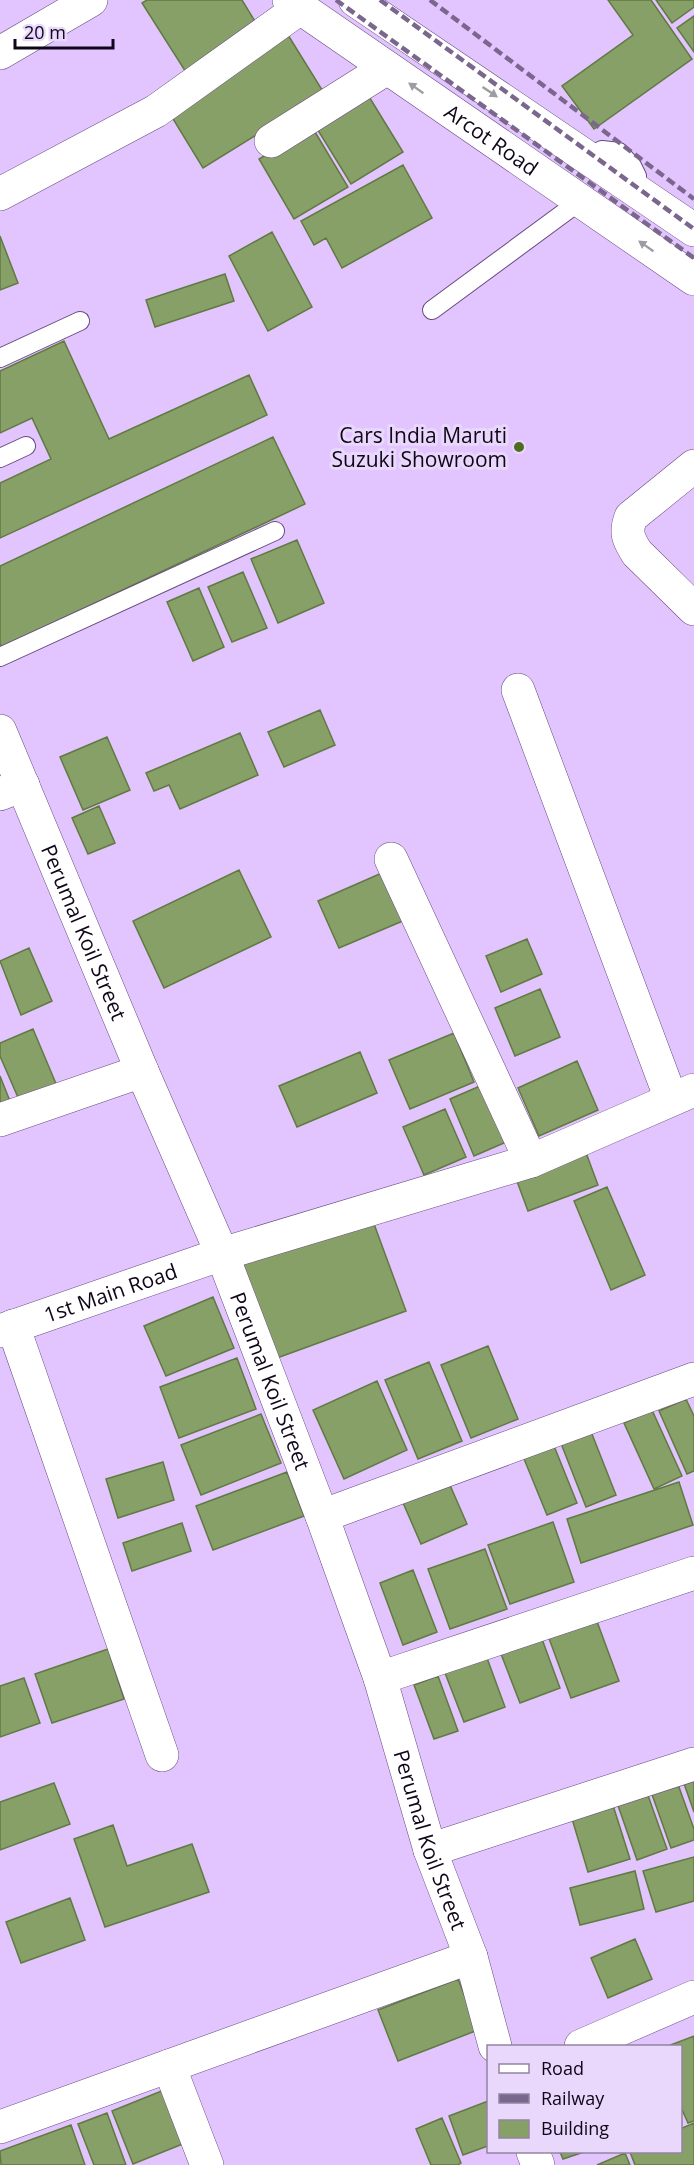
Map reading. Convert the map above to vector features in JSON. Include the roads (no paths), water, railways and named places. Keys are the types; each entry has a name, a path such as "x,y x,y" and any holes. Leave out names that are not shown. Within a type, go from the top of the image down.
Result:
{"street":[{"path":"0,53 91,0"},
{"path":"332,29 349,0"},
{"name":"Arcot Road","path":"355,0 694,230"},
{"path":"0,194 156,111 295,4"},
{"name":"Arcot Road","path":"295,4 694,279"},
{"path":"271,141 387,68"},
{"path":"694,466 631,517 627,528 630,543 637,553 694,609"},
{"path":"518,690 683,1094"},
{"name":"Perumal Koil Street","path":"0,731 12,789 142,1071 222,1254 322,1516 380,1678 430,1850 471,1957 495,2045"},
{"path":"391,859 531,1161"},
{"path":"0,1120 142,1071"},
{"name":"1st Main Road","path":"7,1328 222,1254 531,1161 683,1094"},
{"path":"7,1328 162,1755"},
{"path":"322,1516 694,1379"},
{"path":"380,1678 694,1574"},
{"path":"430,1850 694,1764"},
{"path":"0,2127 471,1957"},
{"path":"583,2045 694,1997"},
{"path":"169,2066 207,2165"}],"lane":[{"path":"432,310 580,201"},
{"path":"0,358 80,321"},
{"path":"0,458 26,446"},
{"path":"0,657 275,531"}],"railway":[{"path":"336,0 694,258"},
{"path":"380,0 694,229"},
{"path":"430,0 694,199"}],"place":[{"name":"Cars India Maruti Suzuki Showroom","path":"519,447"}]}
